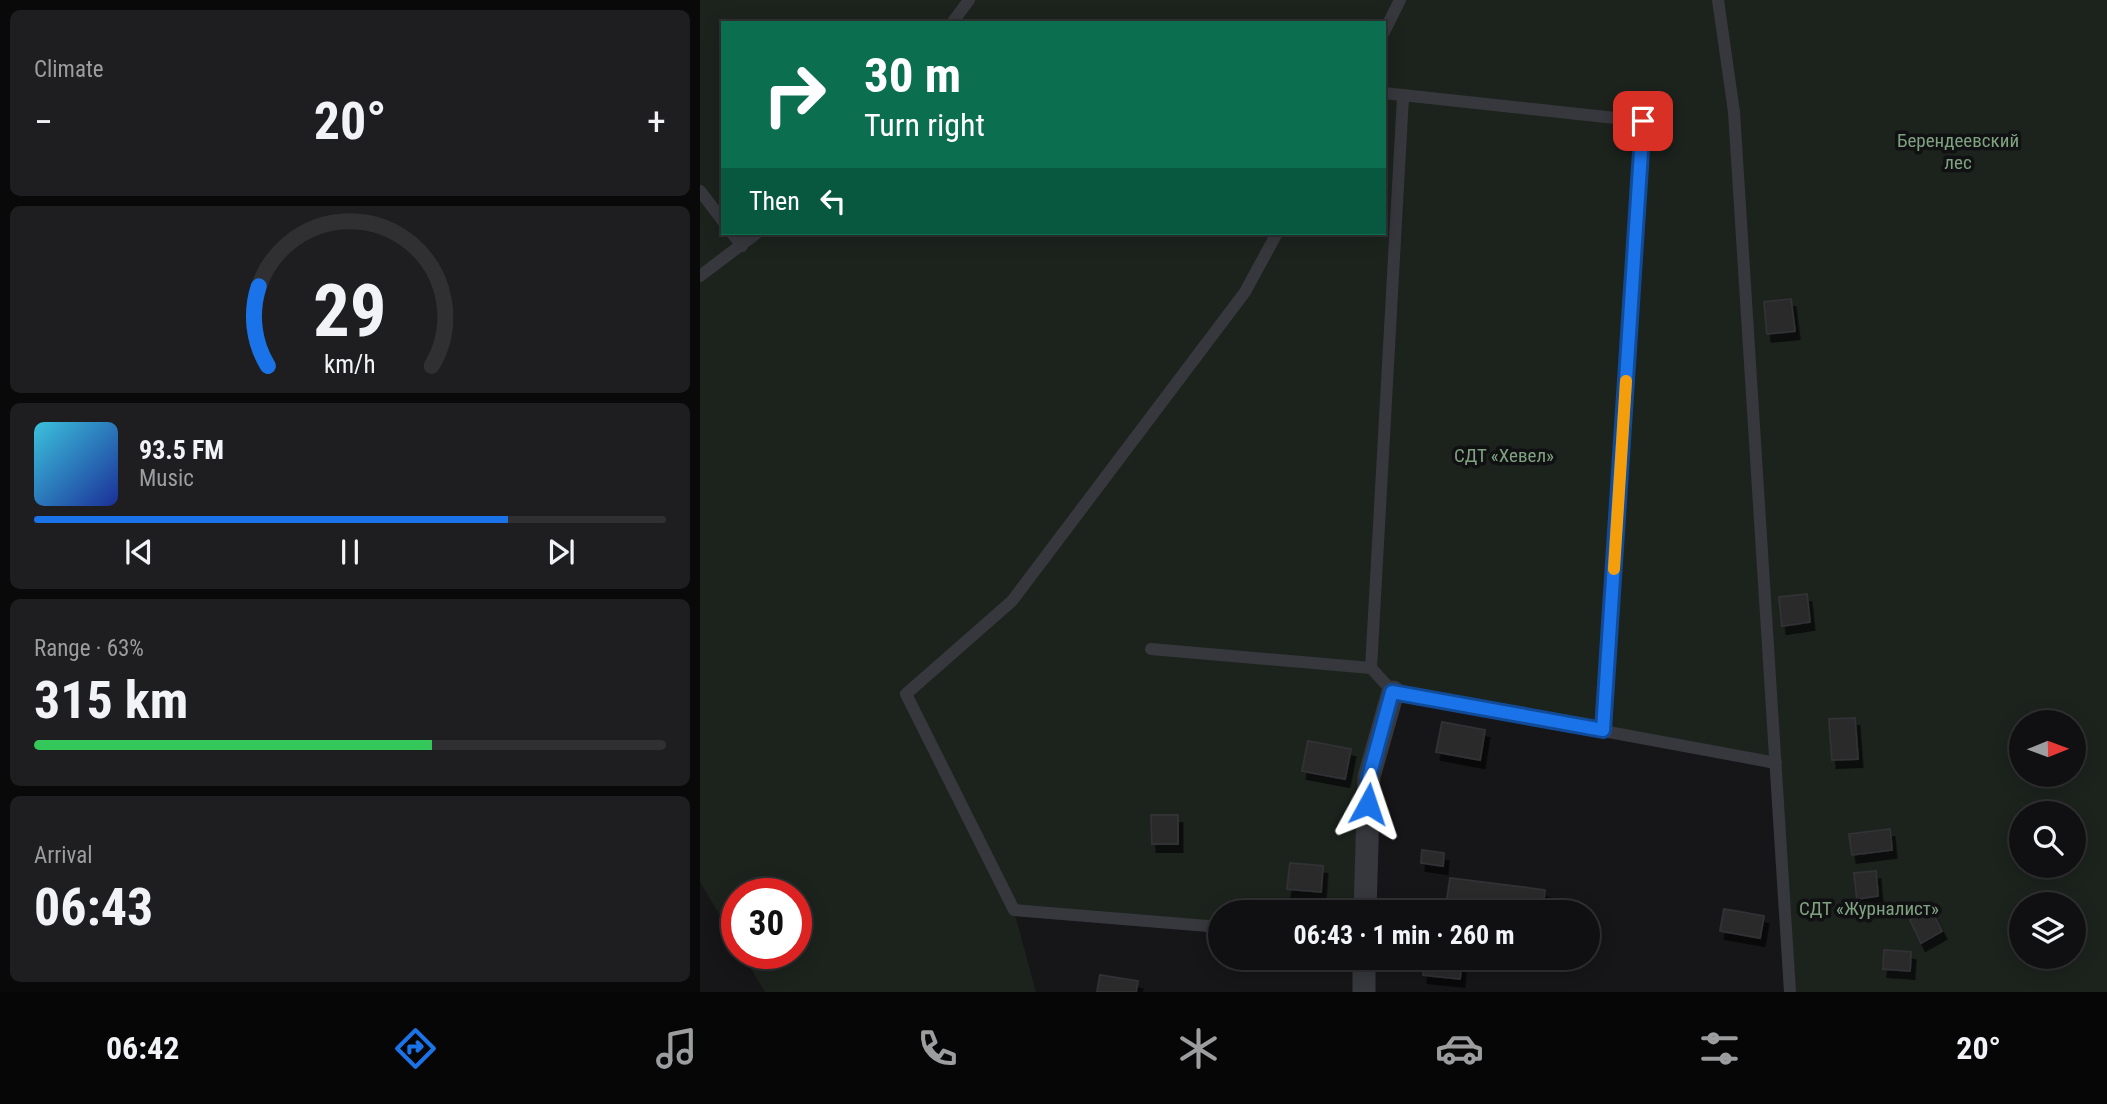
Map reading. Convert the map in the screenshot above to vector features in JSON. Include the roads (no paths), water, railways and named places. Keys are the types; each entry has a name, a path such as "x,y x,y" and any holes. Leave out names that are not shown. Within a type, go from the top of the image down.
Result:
{"street":[{"path":"1365,900 1369,777 1392,692"},
{"path":"1364,970 1364,992"}],"lane":[{"path":"953,21 969,0"},
{"path":"1386,28 1400,0"},
{"path":"1718,0 1734,112 1790,992"},
{"path":"1386,93 1643,121 1603,730"},
{"path":"1371,668 1403,97"},
{"path":"700,191 721,217"},
{"path":"734,235 742,246"},
{"path":"700,276 755,235"},
{"path":"1208,926 1014,910 906,694 1012,601 1245,292 1276,235"},
{"path":"1151,649 1371,668 1392,692 1776,763"}],"park label":[{"name":"Берендеевский лес","path":"1958,151"},
{"name":"СДТ «Хевел»","path":"1504,455"},
{"name":"СДТ «Журналист»","path":"1869,908"}]}
